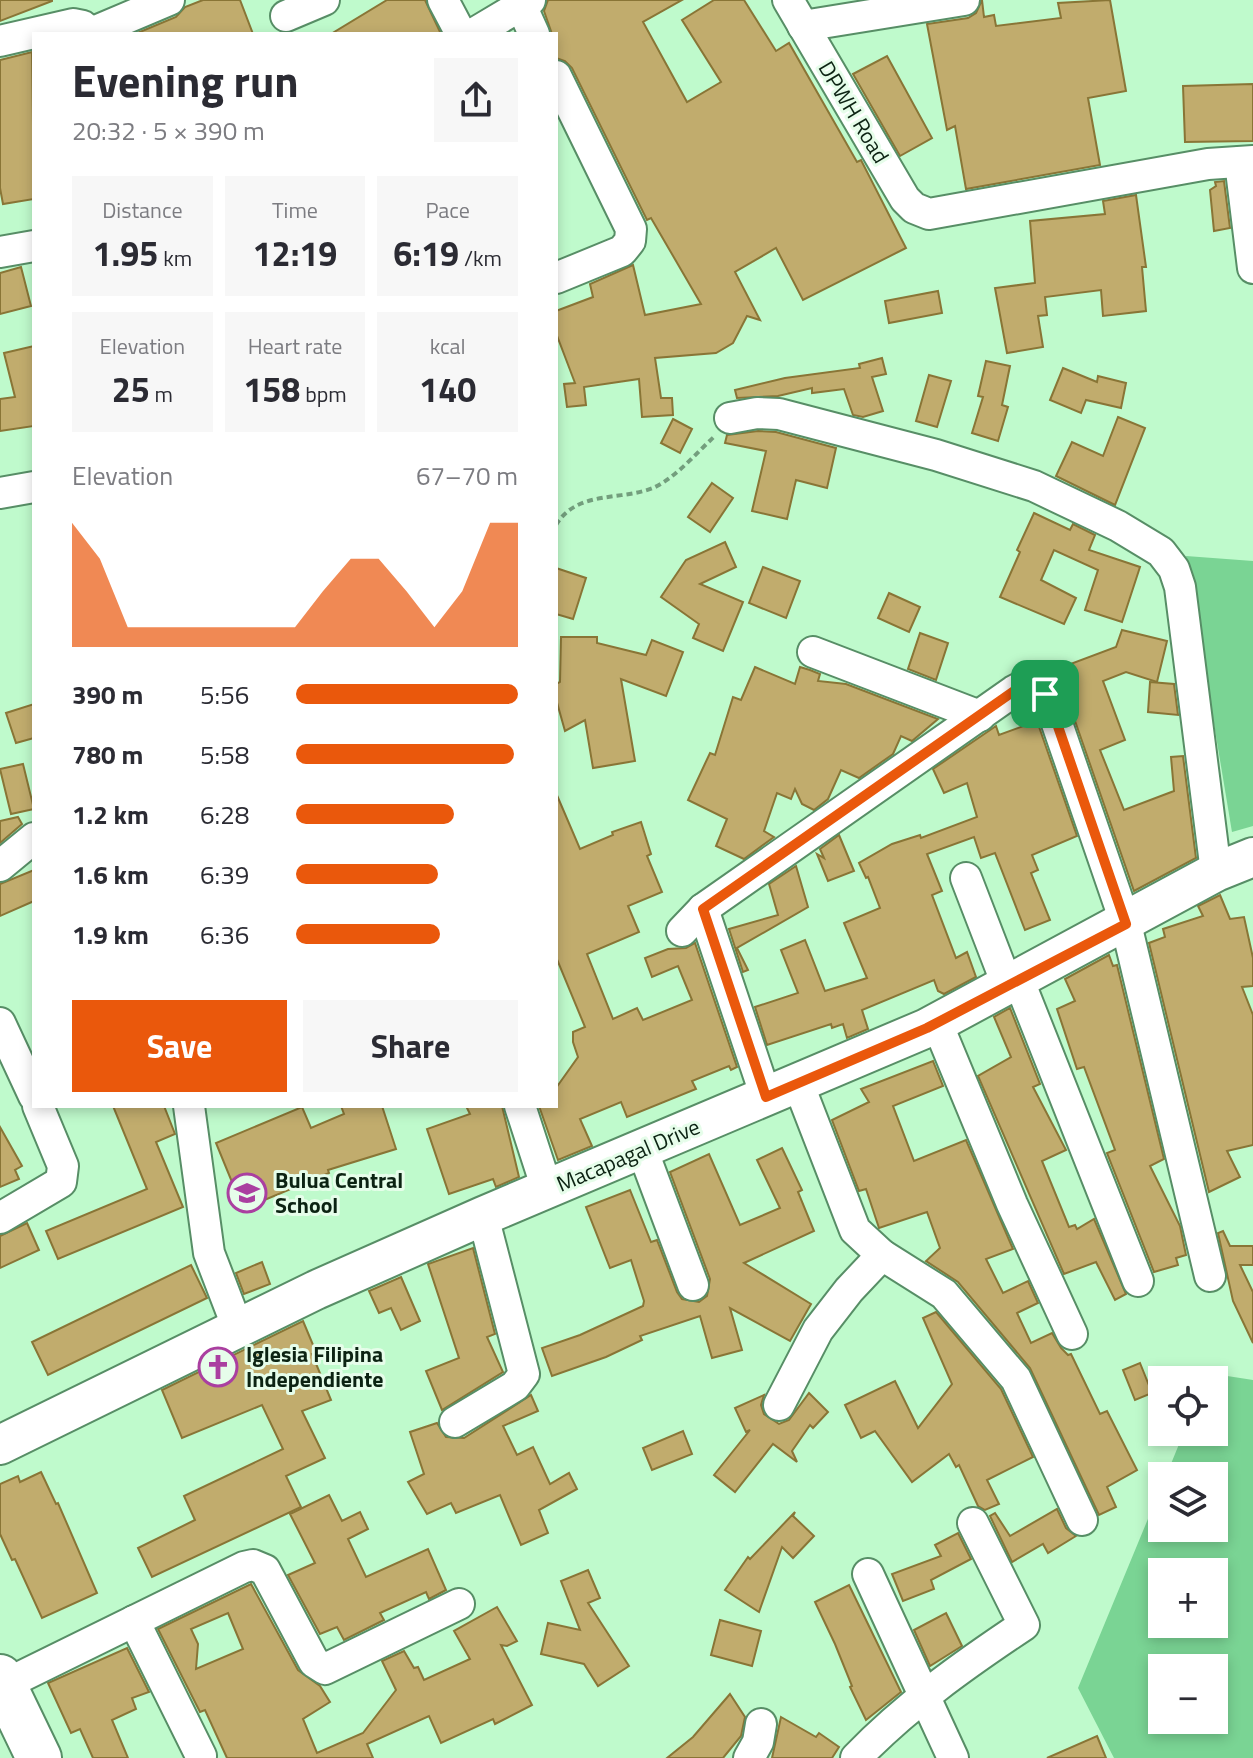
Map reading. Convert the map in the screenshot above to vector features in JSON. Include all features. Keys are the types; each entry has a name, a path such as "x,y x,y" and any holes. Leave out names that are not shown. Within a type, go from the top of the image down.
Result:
{"highway":[{"path":"2,1681 39,1758"}],"main road":[{"name":"Macapagal Drive","path":"0,1445 237,1326 483,1216 937,1023 1126,924 1216,872 1253,857"}],"street":[{"path":"93,32 169,0"},
{"path":"286,16 324,0"},
{"path":"443,0 460,32"},
{"name":"DPWH Road","path":"788,0 905,199 914,208 929,214 1203,165 1247,162"},
{"path":"803,26 964,0"},
{"path":"476,32 526,3 533,32"},
{"path":"39,32 73,24 89,32"},
{"path":"0,41 32,34"},
{"path":"558,80 631,229 630,241 622,251 558,277"},
{"path":"1247,162 1253,268"},
{"path":"730,418 757,413 779,414 936,455 1034,486 1118,526 1161,552 1174,569 1180,587 1216,872"},
{"path":"0,493 32,487"},
{"path":"813,652 980,716"},
{"path":"682,931 703,909 1025,685 1034,683 1040,687 1052,709 1126,924 1210,1276"},
{"path":"0,866 32,840"},
{"path":"966,878 1138,1281"},
{"path":"703,909 782,1090 855,1230 882,1255 944,1294 1010,1371 1082,1520"},
{"path":"0,1023 30,1077"},
{"path":"937,1023 1012,1204 1072,1334"},
{"path":"0,1218 61,1182 63,1166 39,1108"},
{"path":"189,1108 209,1253 237,1326"},
{"path":"521,1108 547,1189"},
{"path":"642,1149 693,1285"},
{"path":"455,1422 515,1386 524,1374 483,1216"},
{"path":"779,1405 818,1330 882,1255"},
{"path":"856,1758 924,1696 1024,1625 973,1523"},
{"path":"2,1681 253,1565 265,1570 271,1578 314,1662 325,1669 459,1604"},
{"path":"868,1574 953,1758"},
{"path":"134,1621 201,1756"},
{"path":"749,1758 758,1742 761,1724"}],"path":[{"path":"558,522 562,515 581,503 653,488 687,461 730,418"}],"green space":[{"path":"1186,556 1253,561 1253,826 1232,832"},
{"path":"1228,1376 1253,1380 1253,1758 1114,1758 1078,1688 1148,1519 1148,1542 1228,1542 1228,1462 1172,1462 1178,1446 1228,1446"}],"building":[{"path":"0,0 52,0 52,1 0,21"},
{"path":"203,0 240,0 252,32 140,32 176,17 185,7"},
{"path":"387,0 425,0 440,32 334,32"},
{"path":"548,0 682,0 643,22 687,102 721,82 682,20 714,0 744,0 776,51 789,43 857,162 861,160 906,248 803,300 776,248 735,272 760,320 747,316 733,343 716,353 655,358 661,398 672,398 673,415 642,417 639,379 584,387 586,405 567,407 564,384 575,383 558,338 558,310 593,297 590,284 633,265 645,315 701,304 651,218 647,220 572,68 558,59 558,32 551,32 544,11"},
{"path":"982,0 984,17 994,15 996,26 1061,18 1058,3 1110,0 1126,91 1088,98 1100,165 966,189 955,126 947,130 927,24 968,18 976,13"},
{"path":"32,52 32,199 3,204 0,188 0,60"},
{"path":"887,56 932,138 900,156 853,74"},
{"path":"1253,84 1253,141 1185,142 1183,86"},
{"path":"1224,181 1230,228 1214,231 1210,190 1216,186 1215,182"},
{"path":"1136,195 1146,267 1142,267 1146,311 1103,316 1101,290 1045,297 1047,315 1038,316 1043,347 1007,353 995,288 1035,283 1030,221 1105,214 1103,201"},
{"path":"21,267 31,306 0,314 0,273"},
{"path":"938,291 942,313 889,323 885,301"},
{"path":"32,346 32,426 0,431 0,399 15,397 4,353"},
{"path":"882,358 886,374 872,377 883,411 863,417 853,415 844,389 812,393 812,388 778,396 737,398 735,390 785,378 860,368 859,364"},
{"path":"986,361 1010,366 1002,405 1008,407 998,441 972,433 983,397 978,396"},
{"path":"1063,368 1097,382 1098,376 1126,383 1121,408 1086,400 1081,413 1050,400"},
{"path":"929,375 951,381 937,427 916,421"},
{"path":"1118,417 1145,428 1115,505 1056,476 1072,442 1103,456"},
{"path":"673,419 692,429 680,453 661,443"},
{"path":"776,432 836,448 827,488 796,480 787,519 752,511 766,451 725,443 727,435"},
{"path":"712,483 733,498 710,532 688,517"},
{"path":"1034,513 1070,530 1073,524 1095,535 1089,550 1140,567 1122,622 1085,610 1098,570 1054,550 1041,580 1076,598 1064,624 1000,597"},
{"path":"725,542 736,567 700,584 743,602 723,651 693,638 699,624 661,597 686,560"},
{"path":"763,567 800,581 786,618 749,603"},
{"path":"558,569 586,578 573,619 558,615"},
{"path":"889,593 920,607 909,632 878,618"},
{"path":"1122,630 1167,641 1157,682 1126,672 1103,681 1125,740 1100,750 1124,810 1174,791 1171,757 1183,756 1196,858 1134,891 1057,669 1116,647"},
{"path":"920,633 948,643 936,680 908,669"},
{"path":"561,637 597,637 597,643 646,655 652,640 683,652 666,696 621,679 635,761 593,768 585,720 565,731 558,706"},
{"path":"755,667 795,684 800,667 820,674 818,681 846,684 938,719 912,741 901,736 893,754 859,778 841,770 828,799 814,810 802,804 795,789 791,799 777,793 764,831 774,837 744,859 716,846 727,819 688,800 710,753 715,755 733,697 741,700"},
{"path":"1150,682 1174,684 1178,715 1148,712"},
{"path":"32,705 32,739 16,743 6,713"},
{"path":"1037,721 1077,836 1032,855 1038,870 1031,873 1050,920 1025,930 995,853 981,858 974,837 927,854 942,891 932,895 956,958 967,952 976,977 944,994 938,991 934,980 862,1010 868,1029 847,1038 843,1024 832,1028 831,1024 767,1045 755,1007 798,993 781,950 805,940 825,991 867,978 844,923 880,908 859,863 892,844 920,835 921,838 977,817 967,783 944,793 933,769 996,726 999,735"},
{"path":"23,764 32,809 11,814 0,769"},
{"path":"558,798 580,849 613,835 612,832 641,822 651,854 647,856 662,892 628,906 639,932 587,954 613,1019 637,1008 643,1020 692,1000 678,966 652,977 645,958 695,943 737,1067 731,1070 729,1066 692,1081 696,1089 627,1117 621,1102 580,1119 592,1146 558,1160 540,1108 558,1108 558,1085 578,1057 573,1032 585,1027 558,962"},
{"path":"18,817 22,824 0,843 0,821"},
{"path":"839,835 854,871 828,881 817,854 824,858 820,849"},
{"path":"796,866 808,907 737,948 748,970 743,972 729,929 778,915 769,884"},
{"path":"32,871 32,902 0,916 0,884"},
{"path":"1220,895 1230,919 1244,917 1253,958 1253,986 1242,987 1253,1015 1253,1145 1227,1151 1240,1177 1209,1192 1149,943 1165,937 1163,929 1203,916 1198,906"},
{"path":"1109,955 1113,966 1117,965 1164,1159 1150,1166 1180,1226 1186,1255 1176,1258 1178,1265 1154,1272 1107,1153 1115,1150 1084,1067 1077,1069 1057,1009 1075,1001 1065,979"},
{"path":"1010,1008 1040,1084 1033,1087 1066,1150 1042,1161 1069,1227 1075,1225 1077,1229 1094,1219 1126,1294 1115,1300 1096,1262 1064,1274 978,1076 1011,1057 994,1017"},
{"path":"933,1061 943,1086 893,1106 914,1161 966,1140 1013,1249 986,1259 1003,1293 1028,1281 1038,1303 1017,1313 1031,1343 1052,1333 1061,1348 1068,1355 1071,1354 1100,1414 1107,1411 1137,1470 1107,1487 1116,1507 1099,1515 1030,1368 958,1282 926,1261 940,1248 927,1212 879,1228 866,1189 859,1191 832,1120 869,1102 861,1089"},
{"path":"114,1108 165,1108 175,1134 156,1142 183,1207 58,1259 46,1231 147,1189"},
{"path":"300,1108 302,1108 311,1128 344,1114 342,1108 383,1108 396,1149 328,1170 329,1173 243,1209 216,1143"},
{"path":"467,1108 502,1108 519,1177 496,1187 493,1179 449,1194 427,1129 470,1114"},
{"path":"0,1127 22,1166 15,1170 19,1179 0,1187"},
{"path":"782,1148 802,1190 798,1192 814,1231 744,1263 811,1304 790,1341 730,1308 742,1350 712,1358 700,1316 640,1336 642,1340 606,1357 552,1376 542,1348 580,1335 643,1306 631,1260 610,1268 586,1207 630,1190 651,1242 657,1240 677,1292 682,1299 699,1302 707,1296 710,1279 670,1172 709,1154 740,1225 780,1208 757,1160"},
{"path":"27,1223 39,1250 0,1268 0,1236"},
{"path":"1223,1231 1230,1246 1253,1246 1253,1265 1240,1265 1253,1292 1253,1343 1233,1301 1218,1233"},
{"path":"473,1248 495,1334 487,1337 503,1372 442,1410 426,1371 459,1358 428,1264"},
{"path":"262,1262 270,1284 244,1294 236,1273"},
{"path":"191,1265 207,1298 48,1375 32,1342"},
{"path":"401,1277 420,1321 401,1330 391,1308 379,1313 369,1291"},
{"path":"936,1312 1001,1389 1033,1457 987,1480 999,1504 985,1510 978,1506 959,1465 956,1467 949,1454 912,1482 875,1431 861,1438 845,1405 895,1381 918,1428 952,1384 923,1318"},
{"path":"303,1321 316,1352 312,1354 331,1400 302,1411 325,1458 286,1476 301,1507 152,1577 138,1548 195,1520 184,1496 283,1449 262,1405 182,1438 162,1390"},
{"path":"1140,1363 1148,1383 1148,1395 1135,1400 1123,1370"},
{"path":"809,1393 828,1412 813,1428 810,1425 792,1451 797,1462 773,1444 735,1492 714,1475 750,1430 746,1432 735,1408 764,1395 761,1405 764,1414 779,1424 789,1420"},
{"path":"531,1395 538,1411 503,1426 517,1455 533,1447 550,1484 569,1473 577,1489 539,1510 548,1533 521,1545 500,1495 456,1513 451,1503 427,1514 408,1482 424,1474 410,1432 437,1423 446,1437 464,1438"},
{"path":"683,1431 692,1454 652,1470 643,1448"},
{"path":"41,1472 58,1503 97,1593 42,1618 0,1534 0,1484 18,1476 20,1482"},
{"path":"329,1495 342,1521 360,1512 368,1529 348,1539 366,1577 428,1549 446,1590 429,1599 426,1592 380,1613 384,1620 344,1640 337,1627 320,1634 288,1575 315,1563 290,1514"},
{"path":"1057,1509 1066,1528 1076,1536 1048,1553 1043,1544 1012,1562 990,1516 995,1513 1010,1536"},
{"path":"795,1512 793,1516 814,1536 793,1558 782,1547 759,1612 725,1590 748,1557 750,1559"},
{"path":"958,1533 971,1559 931,1580 934,1589 903,1601 892,1574 941,1556 935,1545"},
{"path":"588,1570 600,1598 588,1603 629,1666 598,1686 584,1664 541,1654 548,1623 580,1630 561,1581"},
{"path":"251,1584 298,1670 320,1686 330,1702 303,1719 317,1753 363,1733 396,1690 382,1661 404,1651 414,1668 418,1667 424,1680 470,1659 454,1631 497,1607 517,1641 507,1646 501,1645 532,1705 495,1724 493,1719 441,1743 429,1716 367,1744 373,1758 227,1758 205,1710 200,1712 158,1629","holes":["228,1613 243,1649 196,1669 198,1644 191,1629"]},
{"path":"849,1585 901,1692 866,1720 815,1602"},
{"path":"946,1613 962,1646 930,1666 914,1630"},
{"path":"720,1620 761,1631 752,1666 711,1655"},
{"path":"127,1648 149,1692 132,1698 136,1709 112,1720 128,1758 93,1758 80,1729 71,1733 48,1683"},
{"path":"730,1694 745,1717 741,1736 723,1758 667,1758 693,1737"},
{"path":"781,1717 816,1737 819,1733 839,1747 832,1758 772,1758"},
{"path":"1097,1736 1106,1758 1047,1758"}],"place":[{"name":"Bulua Central School","path":"247,1193"},
{"name":"Iglesia Filipina Independiente","path":"218,1367"}],"route":[{"path":"1034,683 1045,694 1126,924 927,1028 766,1097 703,909 1014,691 1034,683"}]}
